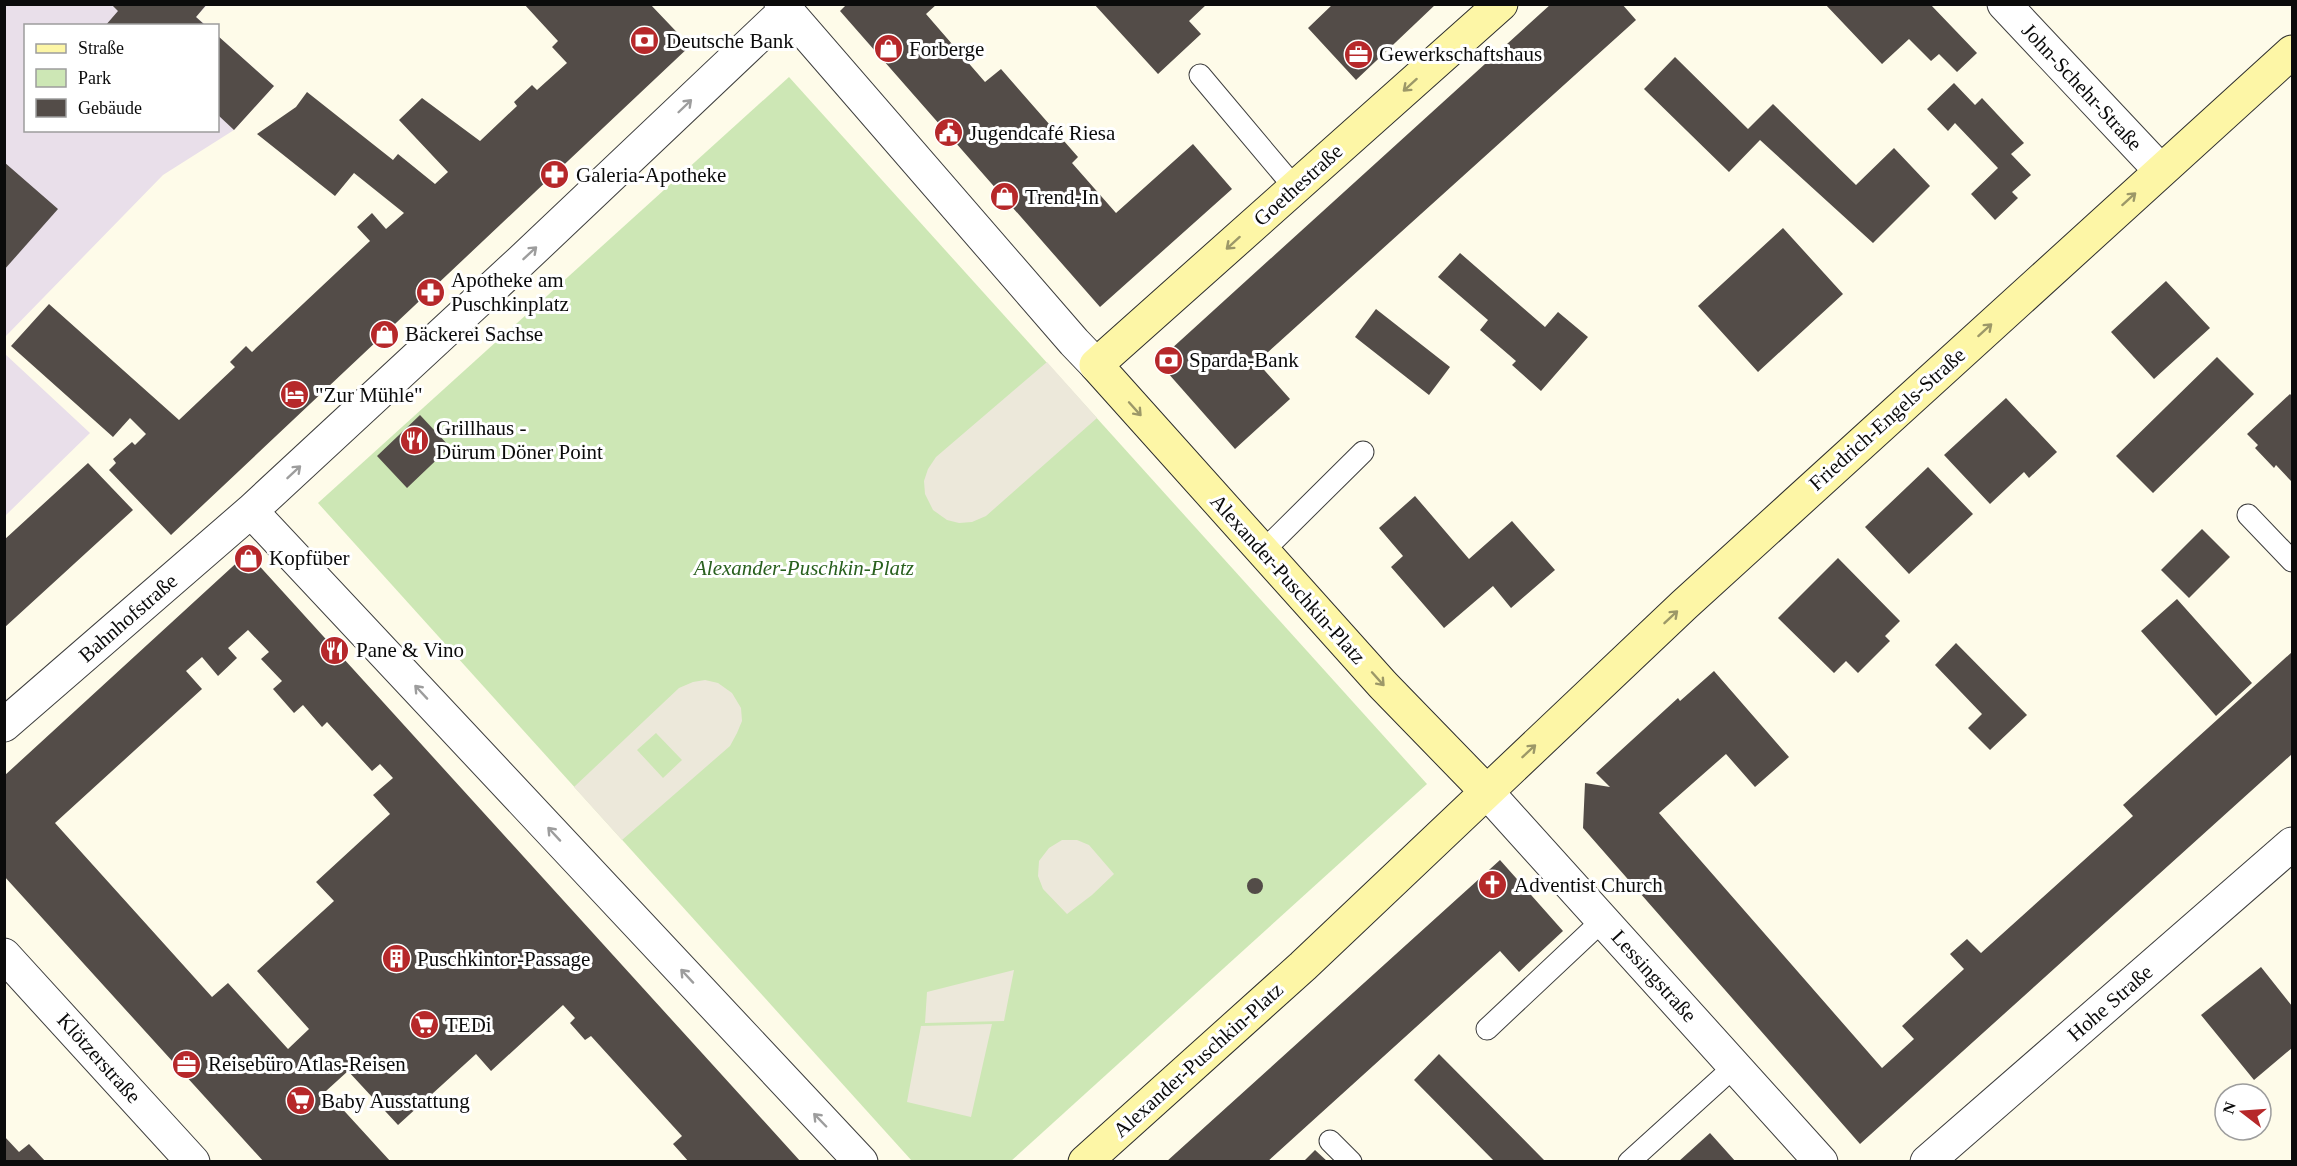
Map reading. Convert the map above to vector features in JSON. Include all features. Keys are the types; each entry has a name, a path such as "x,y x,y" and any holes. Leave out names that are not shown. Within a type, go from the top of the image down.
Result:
{"main road":[{"name":"Goethestraße","path":"1096,365 1501,4"},
{"name":"Friedrich-Engels-Straße","path":"1486,791 1693,597 2292,52"},
{"name":"Alexander-Puschkin-Platz","path":"1085,1161 1294,974 1486,791 1383,685 1096,365"}],"street":[{"name":"John-Schehr-Straße","path":"2004,4 2160,170"},
{"name":"Alexander-Puschkin-Platz","path":"251,511 513,269 784,7 1096,365"},
{"name":"Bahnhofstraße","path":"4,725 251,511"},
{"path":"251,511 861,1161"},
{"name":"Lessingstraße","path":"1486,791 1821,1161"},
{"name":"Hohe Straße","path":"1927,1161 2292,844"},
{"name":"Klötzerstraße","path":"4,955 193,1161"}],"lane":[{"path":"1200,75 1295,188"},
{"path":"1263,551 1363,452"},
{"path":"2248,515 2292,561"},
{"path":"1487,1029 1603,920"},
{"path":"1629,1161 1735,1066"},
{"path":"1330,1141 1351,1161"}],"shaded area":[{"path":"5,5 207,5 196,17 205,24 24,24 24,132 219,132 219,37 274,86 234,130 163,175 5,337"},
{"path":"5,354 90,433 4,516"},
{"path":"1047,362 1097,418 986,516 972,522 959,523 947,520 933,510 925,494 924,481 928,469 936,457"},
{"path":"705,680 718,683 732,693 741,708 742,721 737,733 730,746 622,840 574,787 679,688","holes":["656,733 682,760 663,778 637,750"]},
{"path":"1062,840 1077,840 1089,845 1114,874 1067,914 1043,889 1038,876 1039,861 1049,848"},
{"path":"1014,970 1004,1021 925,1023 927,992"},
{"path":"992,1024 971,1117 907,1102 921,1026"}],"green space":[{"name":"Alexander-Puschkin-Platz","path":"789,77 1427,784 1011,1161 912,1161 318,503"}],"building":[{"path":"111,4 207,4 196,17 204,24 107,24 118,11"},
{"path":"524,4 650,4 690,46 171,535 109,470 116,463 113,459 132,442 135,445 146,434 130,418 113,437 11,346 49,304 179,420 235,367 230,362 246,346 252,352 370,241 357,227 372,213 386,229 404,213 354,173 335,196 257,134 296,107 307,92 393,160 398,154 435,184 448,172 399,120 422,98 480,141 517,106 514,102 532,85 537,90 567,63 552,47 558,41"},
{"path":"847,4 937,4 926,14 985,82 1001,69 1078,157 1072,163 1116,213 1193,144 1232,189 1100,307 840,11"},
{"path":"1094,4 1207,4 1189,21 1201,34 1158,74"},
{"name":"Gewerkschaftshaus","path":"1333,4 1436,4 1356,80 1308,28"},
{"path":"1551,4 1622,4 1636,20 1257,362 1290,399 1235,449 1167,372 1170,350"},
{"path":"1825,4 1930,4 1977,53 1957,72 1939,54 1931,61 1909,39 1882,64"},
{"path":"219,37 274,86 234,130 219,116"},
{"path":"1675,57 1748,129 1773,104 1856,185 1894,148 1930,186 1873,243 1760,140 1729,172 1644,89"},
{"path":"1954,83 1975,105 1982,98 2024,143 2011,154 2031,175 2012,192 2018,198 1995,220 1971,194 1998,168 1955,123 1948,131 1927,109"},
{"path":"4,162 58,209 4,270"},
{"path":"1783,228 1843,294 1758,372 1698,306"},
{"path":"1460,253 1545,327 1558,312 1588,337 1541,391 1512,365 1516,361 1480,330 1488,320 1438,277"},
{"path":"2166,281 2210,328 2154,379 2111,332"},
{"path":"1376,309 1450,367 1429,395 1355,337"},
{"path":"2217,357 2254,394 2153,493 2116,456"},
{"path":"2290,394 2292,396 2291,481 2276,465 2274,468 2255,448 2258,445 2247,434"},
{"path":"2006,398 2057,452 2029,478 2024,472 1990,504 1944,455"},
{"path":"420,415 450,447 407,488 377,456"},
{"path":"88,463 133,510 4,628 4,540"},
{"path":"1928,467 1973,514 1909,574 1865,527"},
{"path":"1415,496 1469,559 1512,521 1555,570 1511,608 1493,586 1444,628 1391,567 1403,556 1379,528"},
{"path":"2202,529 2230,557 2189,598 2161,570"},
{"path":"243,557 253,559 801,1162 689,1162 673,1144 682,1136 591,1036 585,1040 570,1023 575,1018 563,1005 491,1071 476,1054 398,1125 348,1071 326,1091 391,1162 264,1162 4,876 4,776","holes":["248,630 269,652 261,659 282,681 273,689 294,713 303,705 322,727 327,722 372,771 380,764 393,778 373,795 390,814 316,882 334,901 257,971 309,1029 288,1049 228,983 212,997 55,823 202,689 186,671 202,657 218,676 237,658 228,648"]},
{"path":"1838,558 1900,621 1885,636 1890,641 1858,673 1846,661 1834,673 1778,618"},
{"path":"2177,599 2252,683 2216,716 2141,631"},
{"path":"1956,643 2027,715 1990,750 1968,728 1982,714 1935,665"},
{"path":"2292,652 2292,754 1860,1144 1583,828 1585,783 1610,787 1596,773 1678,698 1680,701 1714,671 1789,757 1755,787 1726,754 1659,813 1882,1068 1914,1039 1902,1026 1964,969 1950,954 1967,939 1981,953 2133,816 2123,805"},
{"path":"1500,860 1563,931 1519,972 1500,951 1267,1162 1166,1162"},
{"path":"1252,878 1258,878 1263,886 1261,892 1252,894 1247,889 1247,883"},
{"path":"2261,967 2292,1006 2292,1048 2254,1080 2201,1015"},
{"path":"1439,1054 1546,1162 1495,1162 1414,1080"},
{"path":"1710,1133 1736,1162 1678,1162"},
{"path":"4,1136 19,1152 29,1144 46,1162 4,1162"},
{"path":"1315,1150 1328,1162 1303,1162"}],"place":[{"name":"Deutsche Bank","path":"645,41"},
{"name":"Forberge","path":"888,49"},
{"name":"Gewerkschaftshaus","path":"1358,54"},
{"name":"Jugendcafé Riesa","path":"948,133"},
{"name":"Galeria-Apotheke","path":"555,175"},
{"name":"Trend-In","path":"1004,197"},
{"name":"Apotheke am Puschkinplatz","path":"430,292"},
{"name":"Bäckerei Sachse","path":"384,334"},
{"name":"Sparda-Bank","path":"1168,360"},
{"name":"\"Zur Mühle\"","path":"294,395"},
{"name":"Grillhaus - Dürum Döner Point","path":"415,440"},
{"name":"Kopfüber","path":"248,558"},
{"name":"Pane & Vino","path":"335,650"},
{"name":"Adventist Church","path":"1493,885"},
{"name":"Puschkintor-Passage","path":"396,959"},
{"name":"TEDi","path":"424,1025"},
{"name":"Reisebüro Atlas-Reisen","path":"187,1064"},
{"name":"Baby Ausstattung","path":"300,1101"}]}
